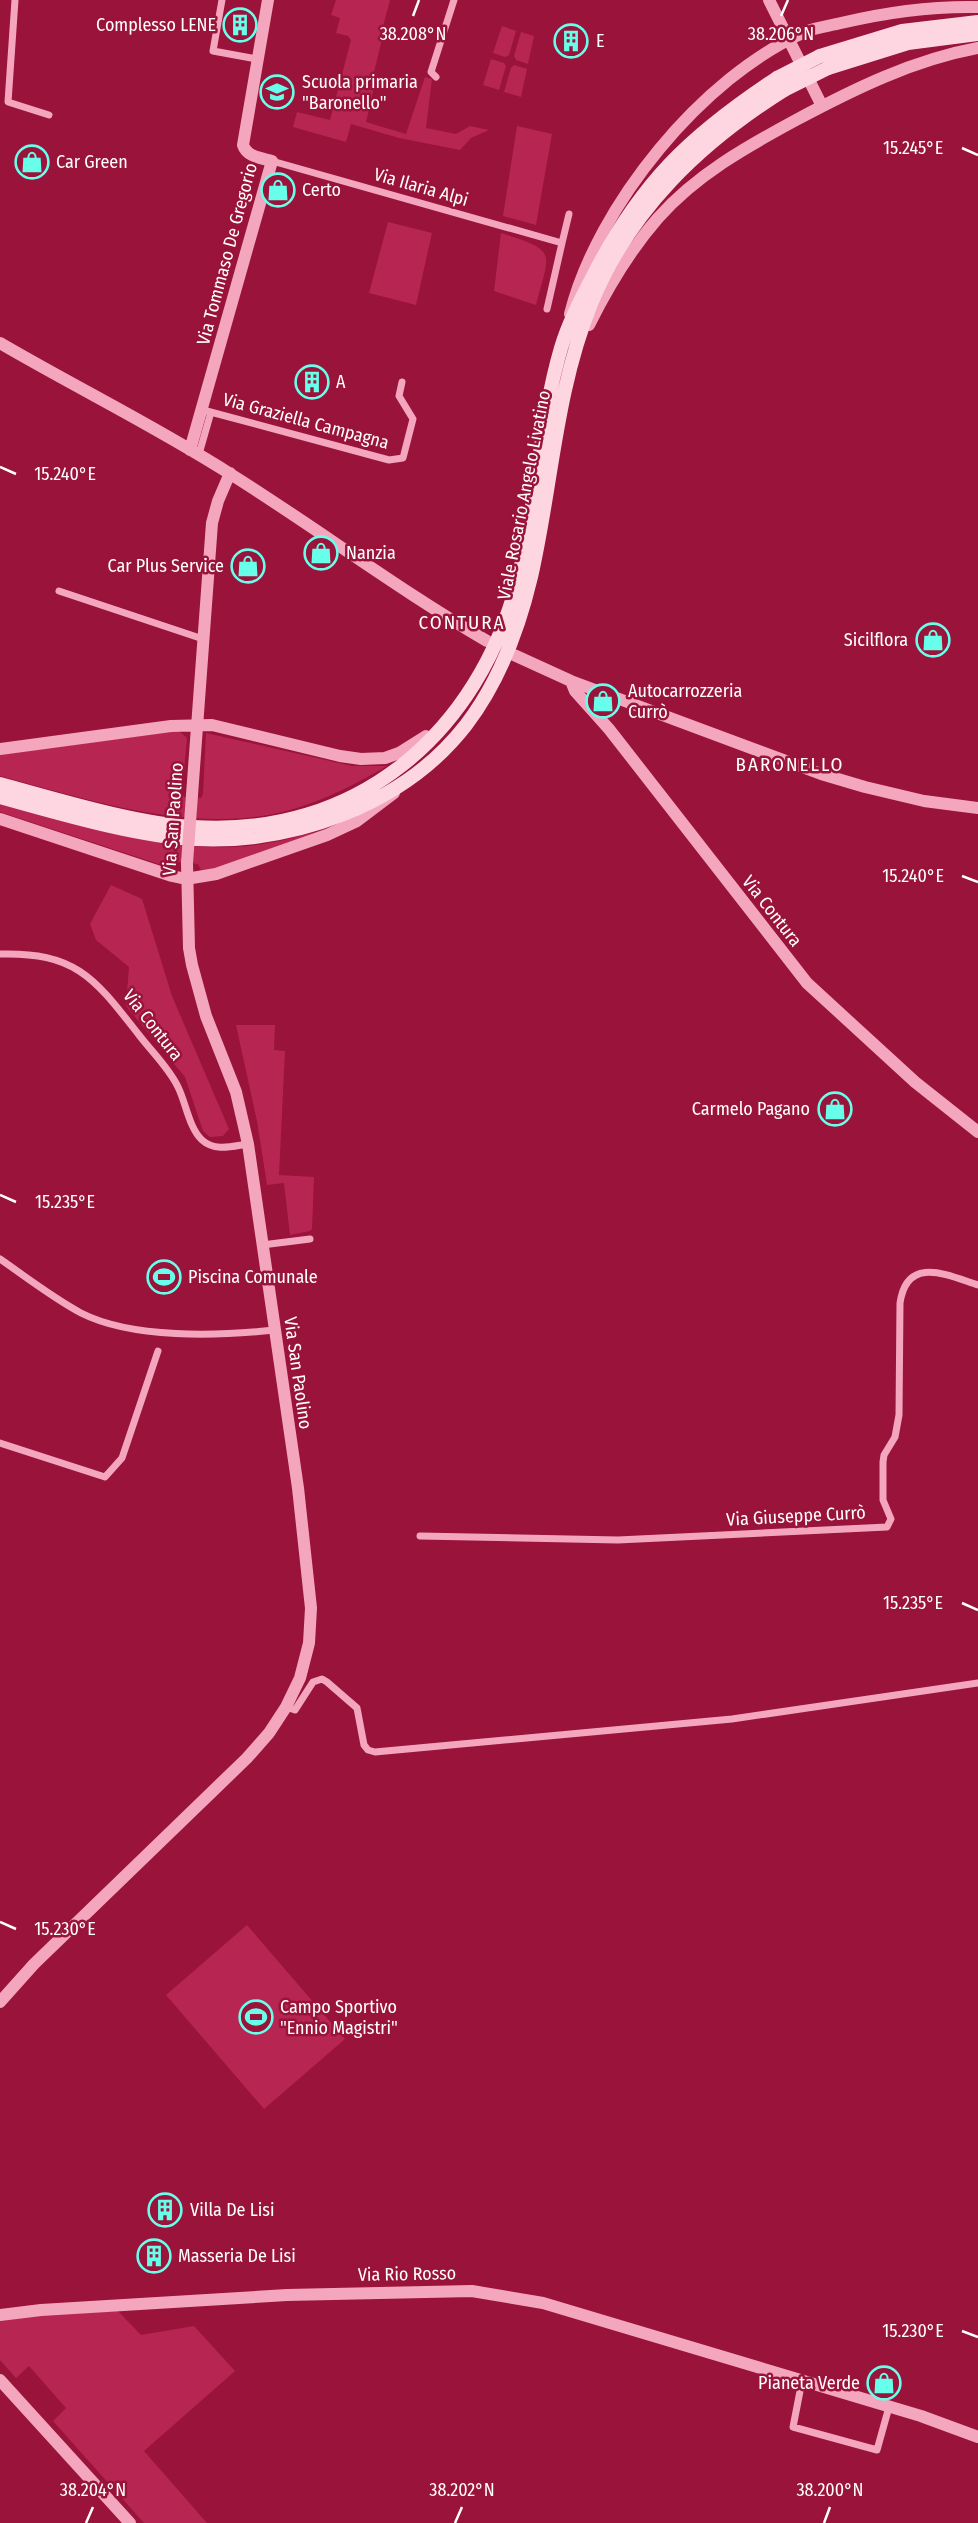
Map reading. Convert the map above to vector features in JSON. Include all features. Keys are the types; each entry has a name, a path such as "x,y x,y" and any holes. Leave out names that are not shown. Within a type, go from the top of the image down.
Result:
{"main road":[{"path":"824,62 902,31 978,22"},
{"path":"824,62 908,43 978,34"},
{"name":"Viale Rosario Angelo Livatino","path":"0,784 162,823 223,827 271,823 318,810 372,785 419,752 455,715 488,662 502,630 515,589 547,414 569,348 625,238 646,207 672,177 708,144 781,84 824,62"},
{"name":"Viale Rosario Angelo Livatino","path":"0,797 161,836 223,840 272,836 322,822 365,804 414,775 446,748 467,723 500,667 513,635 531,579 569,348"}],"street":[{"path":"15,0 8,103 49,115"},
{"path":"222,0 213,51 257,59"},
{"name":"Via Tommaso De Gregorio","path":"195,452 272,161 252,156 245,151 243,145 268,0"},
{"path":"436,77 431,72 454,0"},
{"path":"769,0 822,106"},
{"path":"569,348 575,296 590,258 627,192 652,156 686,119 726,83 789,40 809,31 894,12 938,6 978,7"},
{"path":"569,348 636,245 659,217 724,161 822,106 885,76 950,53 978,48"},
{"name":"Via Ilaria Alpi","path":"272,161 562,243"},
{"path":"547,309 569,214"},
{"path":"0,342 230,473 400,588 487,641"},
{"name":"Via Graziella Campagna","path":"207,411 389,460 404,458 413,419 398,396 402,382"},
{"name":"Via San Paolino","path":"0,2002 34,1964 247,1758 269,1733 300,1678 309,1643 311,1608 298,1488 248,1144 236,1092 198,991 189,948 186,878 212,523 230,473"},
{"path":"59,591 203,639"},
{"path":"514,655 572,681 821,774 924,801 978,808"},
{"name":"Via Contura","path":"572,681 575,691 609,729 807,983 915,1082 978,1132"},
{"path":"0,749 197,724 212,725 340,756 375,759 385,758 406,749 455,715"},
{"path":"0,819 172,876 186,878 216,874 347,825 376,808 414,775"},
{"name":"Via Contura","path":"0,954 22,953 55,958 97,983 177,1085 195,1129 203,1141 217,1147 248,1144"},
{"path":"262,1245 310,1239"},
{"path":"0,1259 82,1313 124,1328 165,1333 274,1330"},
{"name":"Via Giuseppe Currò","path":"420,1536 618,1539 887,1527 891,1520 883,1500 883,1462 884,1455 895,1437 899,1415 900,1303 904,1286 915,1275 935,1272 978,1285"},
{"path":"0,1443 105,1477 122,1458 158,1351"},
{"path":"286,1707 295,1710 313,1682 322,1679 357,1708 364,1745 375,1752 732,1719 978,1684"},
{"name":"Via Rio Rosso","path":"0,2315 273,2295 472,2291 543,2303 889,2407 978,2437"},
{"path":"0,2380 130,2523"},
{"path":"802,2381 793,2427 877,2449 889,2407"}],"shaded area":[{"path":"336,0 390,0 381,34 383,35 374,72 377,74 366,122 406,134 425,77 432,79 426,128 456,134 470,126 489,130 471,138 460,150 399,138 351,124 346,142 293,127 297,112 330,120 351,40 348,36 336,33 340,18 331,15"},
{"path":"502,26 516,31 509,55 505,57 493,53"},
{"path":"521,32 534,36 528,64 516,60 514,56"},
{"path":"491,59 506,66 499,90 483,85"},
{"path":"514,65 527,69 521,97 504,92"},
{"path":"517,126 552,134 536,225 503,216"},
{"path":"388,222 432,233 416,305 369,293"},
{"path":"501,233 532,244 545,255 546,263 536,305 494,291"},
{"path":"179,731 187,738 182,793 184,797 201,798 203,794 206,733 352,766 387,766 340,791 303,806 255,817 218,819 144,812 0,776 0,754"},
{"path":"0,804 123,836 185,846 259,845 337,826 219,869 201,870 198,864 177,862 174,869 0,812"},
{"path":"111,885 142,899 172,996 229,1129 223,1136 210,1137 203,1131 185,1077 126,1006 129,967 96,940 90,924"},
{"path":"236,1025 275,1025 274,1050 285,1051 279,1175 314,1177 310,1231 290,1235 284,1183 267,1185 257,1121"},
{"name":"Campo Sportivo \"Ennio Magistri\"","path":"247,1925 345,2039 264,2109 166,1995"},
{"path":"118,2311 141,2335 194,2326 235,2371 144,2451 207,2523 144,2523 53,2421 66,2408 29,2366 16,2378 0,2360 0,2321 41,2315"}],"place":[{"name":"Complesso LENE","path":"240,25"},
{"name":"E","path":"571,41"},
{"name":"Scuola primaria \"Baronello\"","path":"277,92"},
{"name":"Car Green","path":"32,162"},
{"name":"Certo","path":"278,190"},
{"name":"A","path":"312,382"},
{"name":"Nanzia","path":"321,553"},
{"name":"Car Plus Service","path":"248,566"},
{"name":"Sicilflora","path":"933,640"},
{"name":"Autocarrozzeria Currò","path":"603,701"},
{"name":"Carmelo Pagano","path":"835,1109"},
{"name":"Piscina Comunale","path":"164,1277"},
{"name":"Campo Sportivo \"Ennio Magistri\"","path":"256,2017"},
{"name":"Villa De Lisi","path":"165,2210"},
{"name":"Masseria De Lisi","path":"154,2256"},
{"name":"Pianeta Verde","path":"884,2383"}],"district":[{"name":"CONTURA","path":"462,622"},
{"name":"BARONELLO","path":"790,764"}]}
